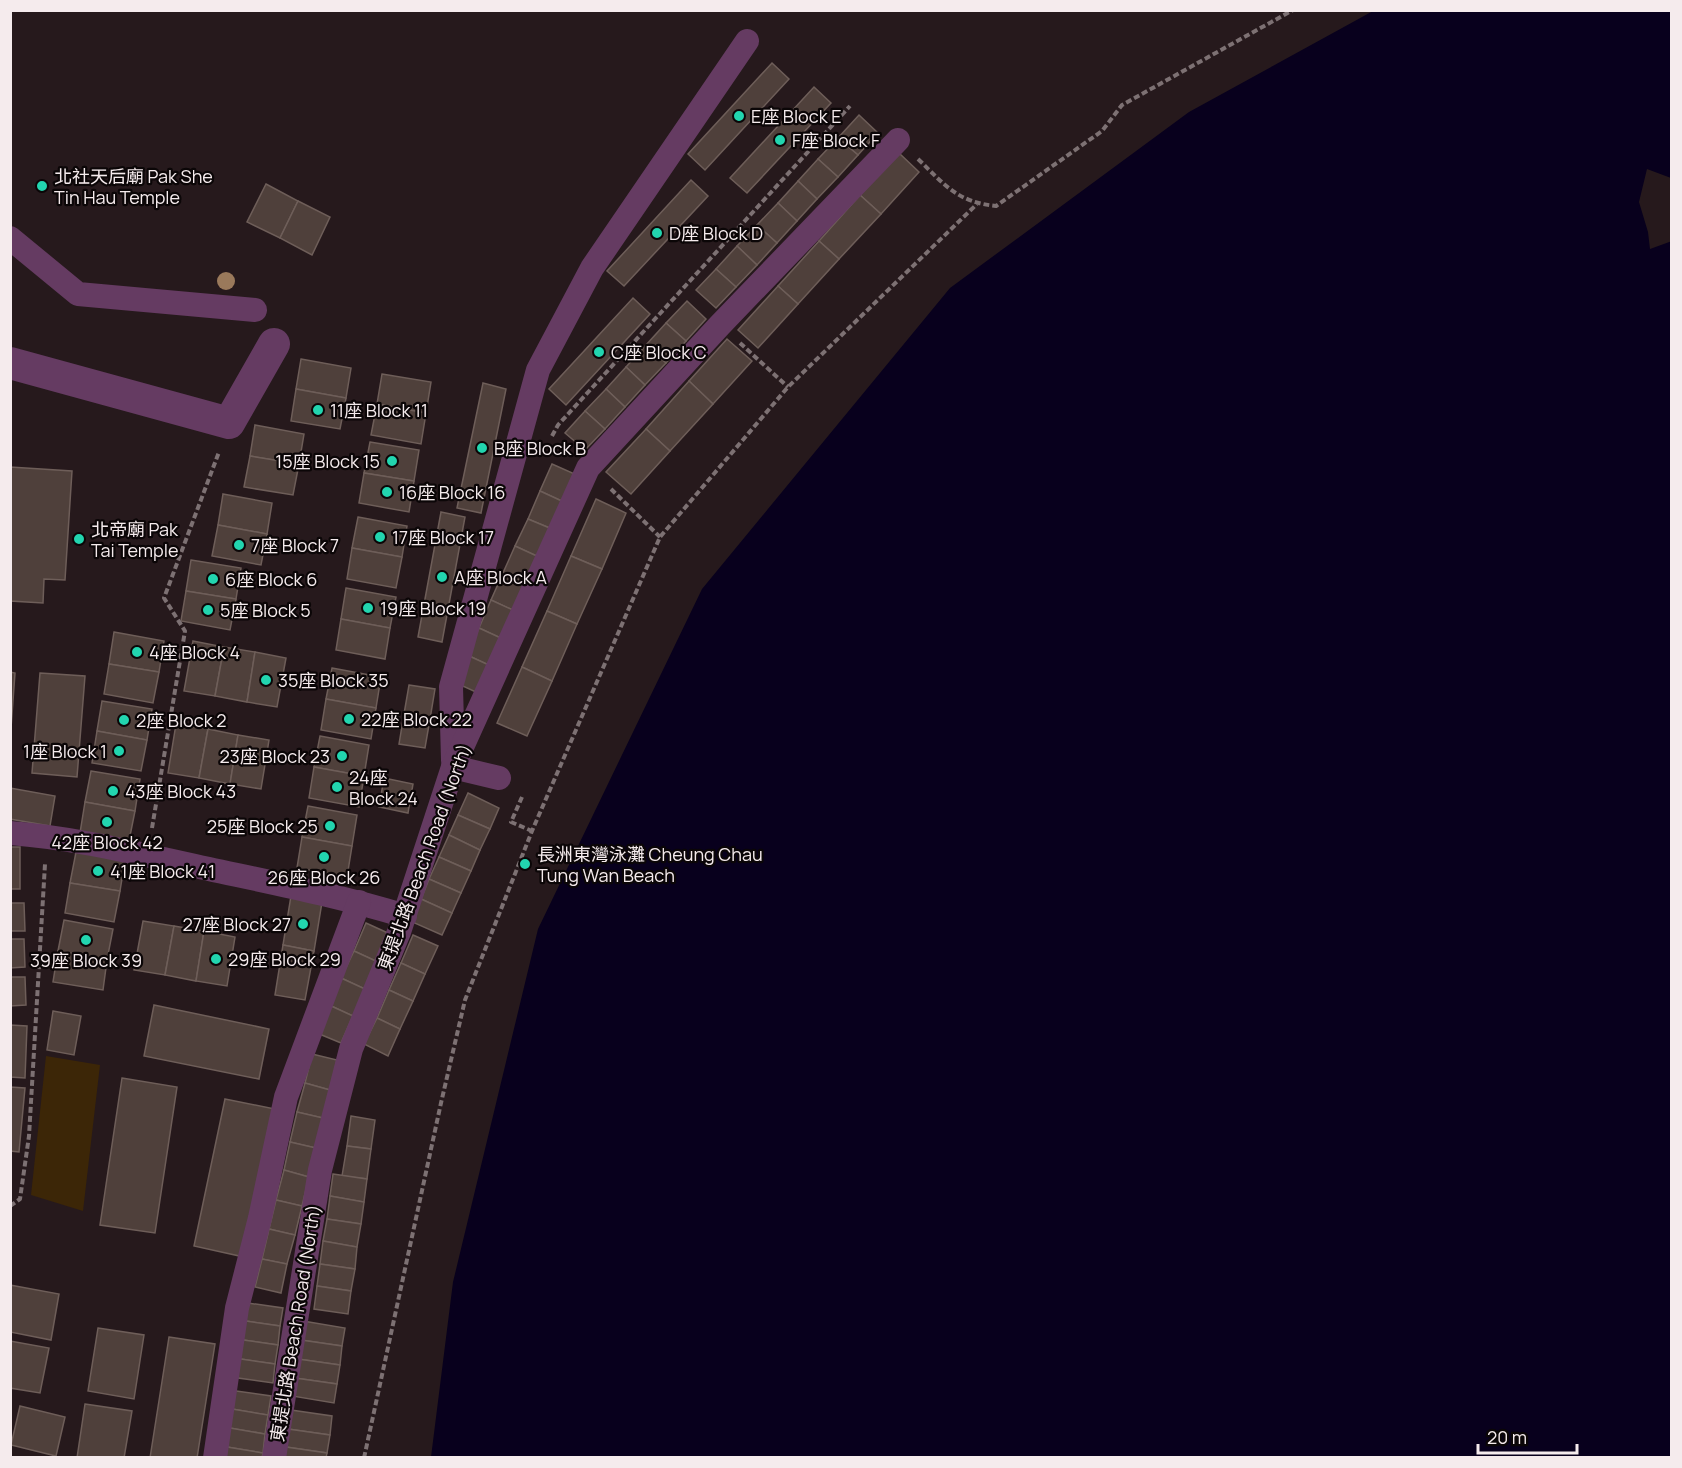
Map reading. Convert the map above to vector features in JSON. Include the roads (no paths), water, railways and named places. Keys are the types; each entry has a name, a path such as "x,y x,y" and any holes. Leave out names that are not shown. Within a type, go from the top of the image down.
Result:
{"street":[{"path":"499,778 453,767 451,687 538,370 592,268 747,41"},
{"name":"東提北路 Beach Road (North)","path":"274,1458 320,1170 351,1049 405,916 453,767 588,468 720,325 898,140"},
{"path":"10,238 78,294 255,310"},
{"path":"10,363 229,423 274,344"},
{"path":"10,833 47,836 147,855 359,902 405,916"},
{"path":"215,1458 237,1308 261,1218 286,1097 359,902"}],"place":[{"name":"E座 Block E","path":"739,116"},
{"name":"F座 Block F","path":"780,140"},
{"name":"北社天后廟 Pak She Tin Hau Temple","path":"42,186"},
{"name":"D座 Block D","path":"657,233"},
{"name":"C座 Block C","path":"599,352"},
{"name":"11座 Block 11","path":"318,410"},
{"name":"B座 Block B","path":"482,448"},
{"name":"15座 Block 15","path":"392,461"},
{"name":"16座 Block 16","path":"387,492"},
{"name":"17座 Block 17","path":"380,537"},
{"name":"北帝廟 Pak Tai Temple","path":"79,539"},
{"name":"7座 Block 7","path":"239,545"},
{"name":"A座 Block A","path":"442,577"},
{"name":"6座 Block 6","path":"213,579"},
{"name":"19座 Block 19","path":"368,608"},
{"name":"5座 Block 5","path":"208,610"},
{"name":"4座 Block 4","path":"137,652"},
{"name":"35座 Block 35","path":"266,680"},
{"name":"22座 Block 22","path":"349,719"},
{"name":"2座 Block 2","path":"124,720"},
{"name":"1座 Block 1","path":"119,751"},
{"name":"23座 Block 23","path":"342,756"},
{"name":"24座 Block 24","path":"337,787"},
{"name":"43座 Block 43","path":"113,791"},
{"name":"42座 Block 42","path":"107,822"},
{"name":"25座 Block 25","path":"330,826"},
{"name":"26座 Block 26","path":"324,857"},
{"name":"長洲東灣泳灘 Cheung Chau Tung Wan Beach","path":"525,864"},
{"name":"41座 Block 41","path":"98,871"},
{"name":"27座 Block 27","path":"303,924"},
{"name":"39座 Block 39","path":"86,940"},
{"name":"29座 Block 29","path":"216,959"}]}
